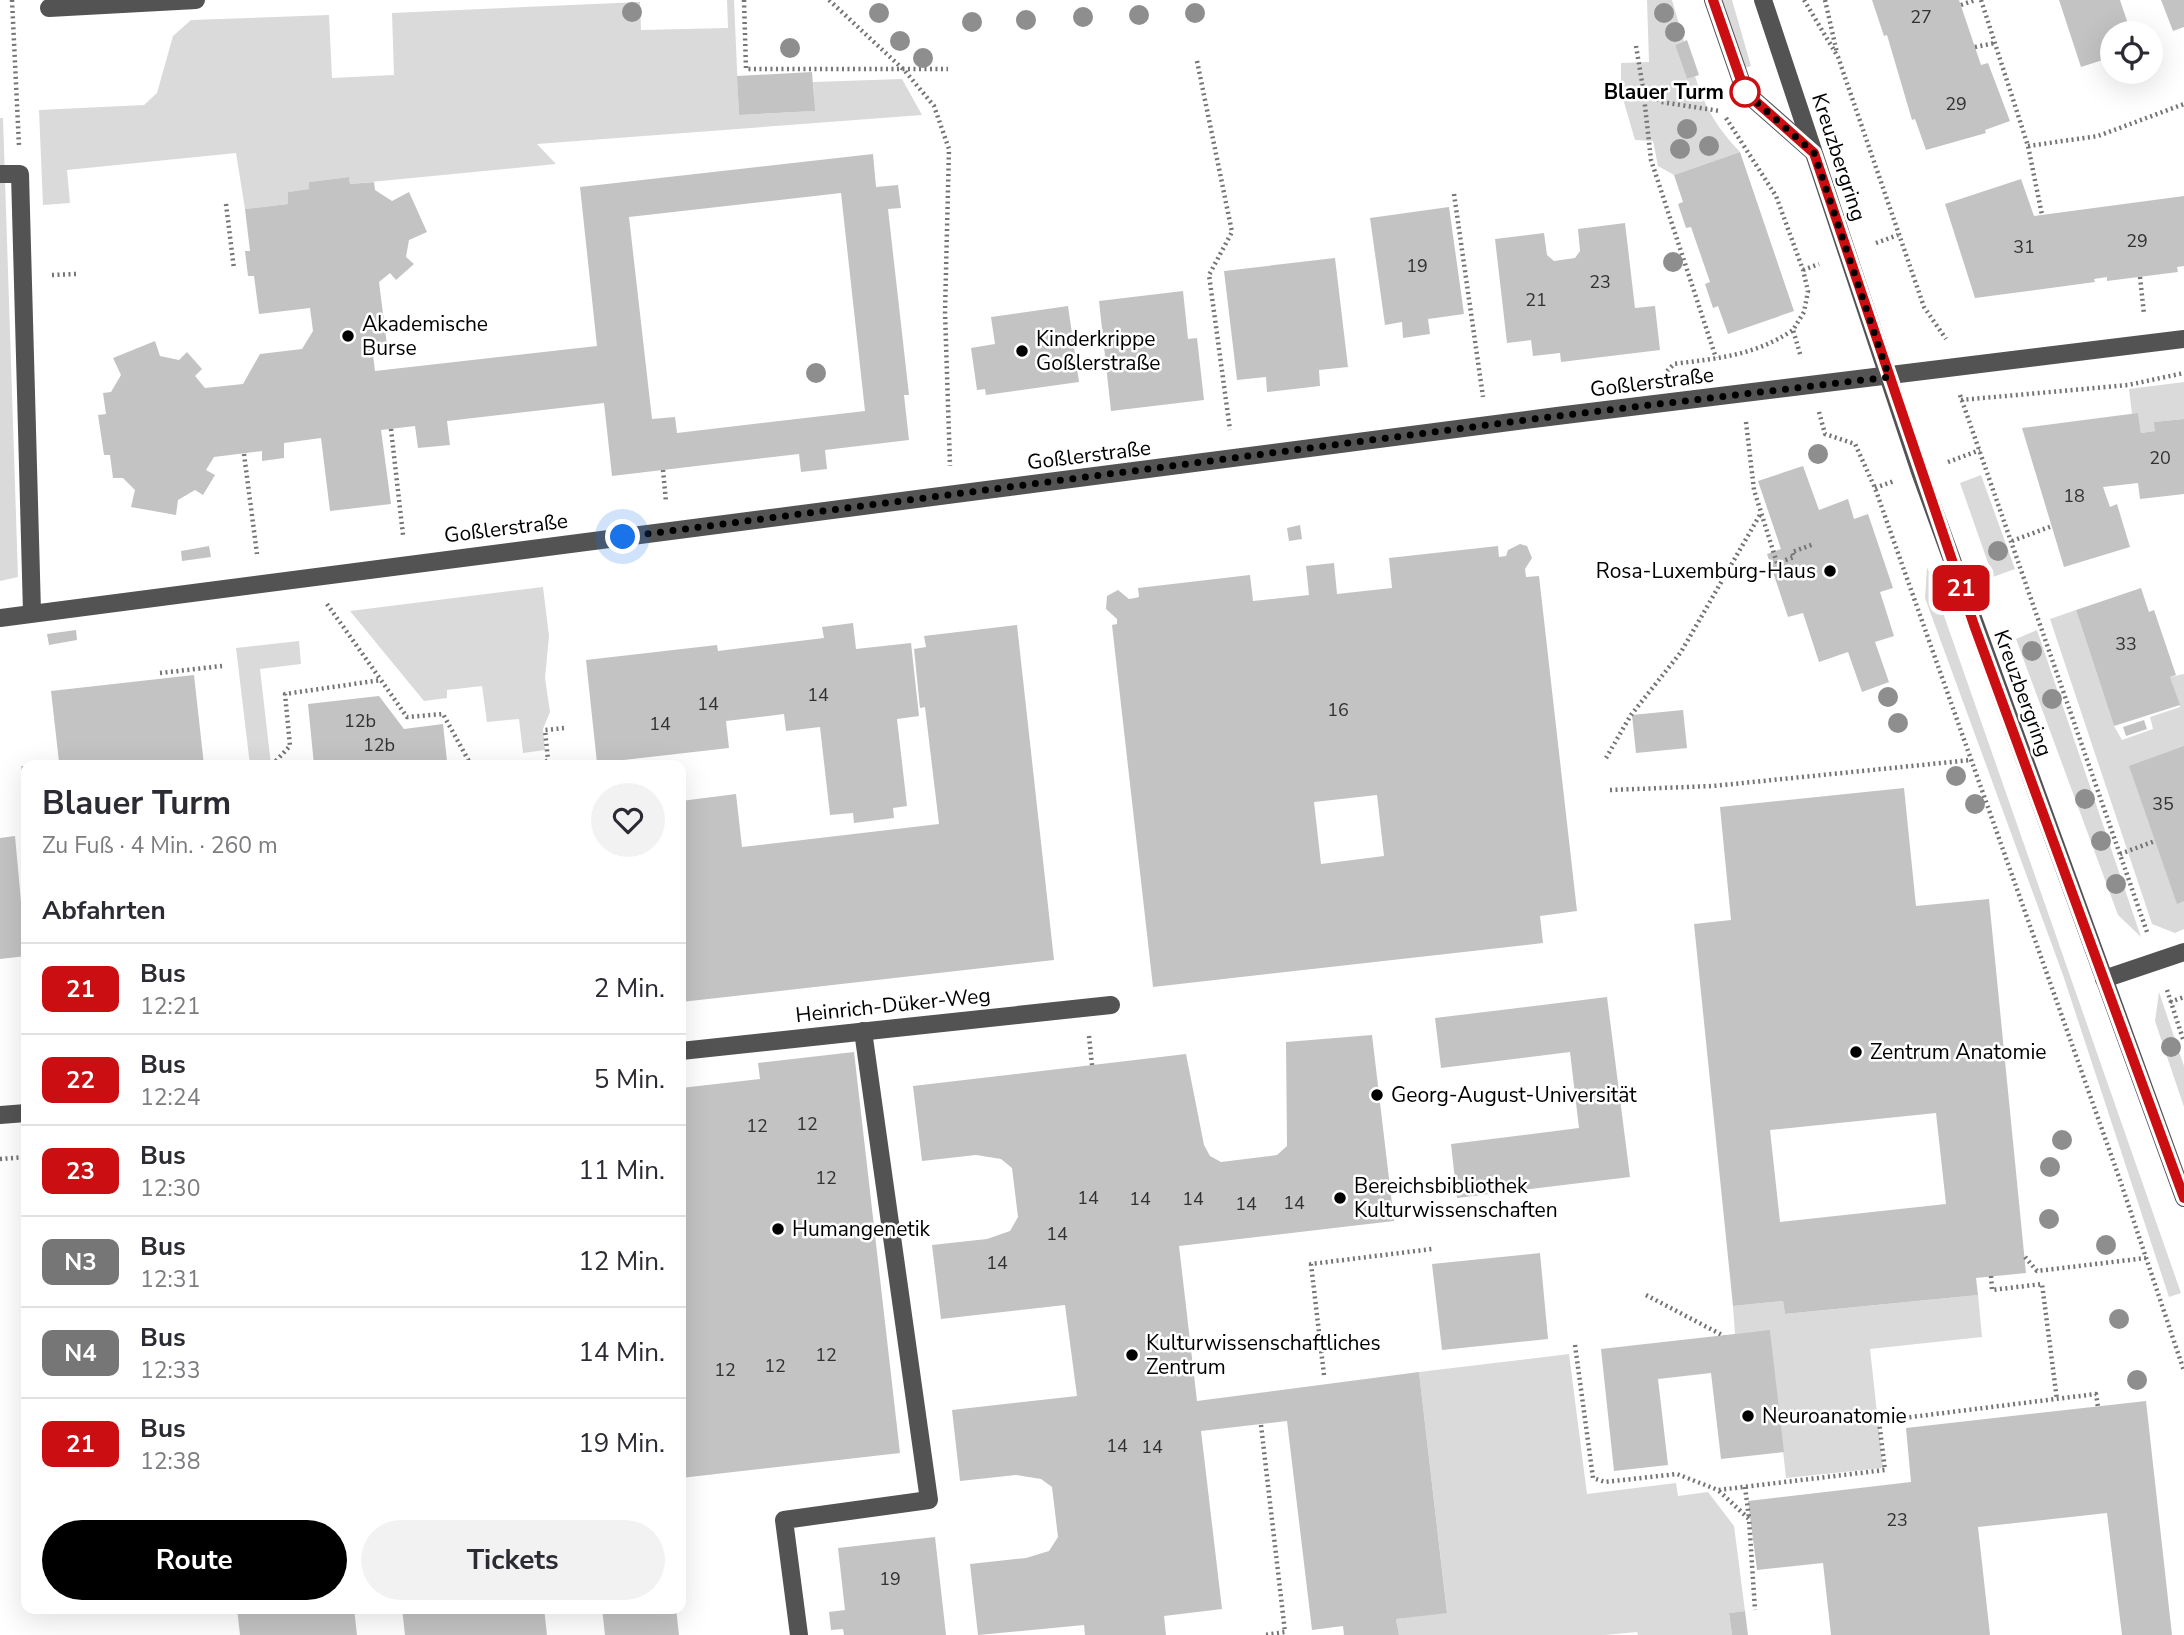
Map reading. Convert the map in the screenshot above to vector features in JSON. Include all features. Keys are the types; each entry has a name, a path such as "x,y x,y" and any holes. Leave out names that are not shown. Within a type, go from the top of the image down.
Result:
{"street":[{"path":"49,8 196,0"},
{"path":"1713,0 1745,92 1814,153"},
{"name":"Kreuzbergring","path":"1763,0 1974,625 2184,1198"},
{"path":"0,174 20,174 32,612"},
{"name":"Goßlerstraße","path":"0,618 307,576 2184,339"},
{"path":"2104,979 2184,952"},
{"name":"Heinrich-Düker-Weg","path":"686,1050 1111,1005"},
{"path":"799,1635 784,1520 929,1500 863,1031"},
{"path":"0,1115 21,1113"}],"path":[{"path":"12,0 20,174"},
{"path":"744,0 746,69 813,66 905,71 948,69"},
{"path":"829,0 905,71 934,106 949,149 945,312 949,460 955,495"},
{"path":"1804,0 1838,57"},
{"path":"1825,0 1838,57 1924,307 1944,332 1961,400 2184,1042"},
{"path":"1961,5 1978,0 1995,43 2028,146 2042,215"},
{"path":"1975,47 1995,43"},
{"path":"1636,46 1651,160 1716,358"},
{"path":"1197,61 1232,232 1209,275 1235,460"},
{"path":"1643,88 1661,102 1721,111"},
{"path":"1634,407 1674,364 1769,346 1793,330 1804,312 1808,290 1776,196 1716,99"},
{"path":"2028,146 2098,136 2184,104"},
{"path":"1454,194 1487,426"},
{"path":"226,204 234,269"},
{"path":"1793,330 1825,434 1855,444 1875,488 2184,1371"},
{"path":"1961,400 2128,385 2184,375"},
{"path":"1742,394 1754,490 1777,563 1794,557 1792,552 1814,544"},
{"path":"391,429 406,564"},
{"path":"244,454 261,582"},
{"path":"1606,758 1631,715 1681,652 1761,513"},
{"path":"2012,541 2052,526"},
{"path":"307,576 407,718 443,714 468,760"},
{"path":"160,673 222,666"},
{"path":"277,760 290,746 285,694 381,680"},
{"path":"548,760 545,730 565,728"},
{"path":"1610,790 1713,786 1971,760"},
{"path":"2120,854 2155,841"},
{"path":"2170,1002 2184,997"},
{"path":"0,1159 21,1157"},
{"path":"1324,1375 1311,1264 1432,1249"},
{"path":"2025,1257 2037,1271 2146,1258"},
{"path":"1991,1276 1992,1290 2042,1283 2057,1399"},
{"path":"1646,1295 1724,1336"},
{"path":"1576,1345 1593,1478 1605,1482 1677,1474 1718,1490 1749,1519"},
{"path":"1718,1490 1885,1469 1879,1422 2096,1394 2098,1407"},
{"path":"1261,1425 1285,1632 1264,1635"},
{"path":"1745,1487 1755,1610"}],"shaded area":[{"path":"727,0 734,0 739,115 814,111 813,82 902,79 922,115 537,144 556,164 350,184 349,177 309,182 309,189 288,192 288,204 245,209 236,153 67,170 70,203 43,205 39,110 144,105 157,93 173,36 191,20 329,15 332,78 394,75 392,13 640,2 641,30 728,28"},
{"path":"1647,0 1672,0 1684,41 1675,45 1687,79 1695,76 1713,117 1740,152 1674,175 1658,166 1653,141 1635,140 1621,92 1621,63 1649,62"},
{"path":"1720,0 1732,0 1751,66 1745,68"},
{"path":"0,118 3,118 18,577 0,581"},
{"path":"2184,382 2184,419 2155,422 2155,431 2141,433 2138,413 2132,414 2129,389"},
{"path":"1981,475 2015,569 1993,577 1960,483"},
{"path":"1927,567 2181,1293 2169,1297 2063,975 1925,598"},
{"path":"543,587 549,636 545,678 550,712 543,729 545,750 523,753 519,719 487,722 482,686 447,690 447,698 424,701 350,611"},
{"path":"2076,610 2114,726 2122,740 2153,729 2150,717 2180,707 2170,677 2184,674 2184,929 2175,933 2152,924 2050,619"},
{"path":"2037,630 2141,937 2118,915 2016,639"},
{"path":"299,641 301,664 260,669 270,760 249,760 236,648"},
{"path":"2159,992 2184,1066 2184,1107 2155,1021"},
{"path":"1978,1295 1982,1337 1870,1349 1883,1468 1786,1478 1770,1331 1735,1334 1733,1306 1783,1301 1785,1314"},
{"path":"1569,1354 1587,1494 1676,1483 1678,1496 1708,1492 1734,1526 1745,1611 1729,1613 1732,1635 1638,1635 1637,1632 1605,1635 1399,1635 1396,1619 1447,1612 1419,1372"}],"building":[{"path":"1872,0 1959,0 1981,65 1988,63 2010,121 1985,130 1986,133 1926,150 1915,119 1912,120 1887,35 1884,36"},
{"path":"2059,0 2120,0 2127,21 2100,21 2100,61 2081,67"},
{"path":"2161,0 2184,0 2184,27 2173,31"},
{"path":"1687,40 1699,75 1687,79 1675,45"},
{"path":"812,72 815,111 739,115 737,76"},
{"path":"1740,152 1794,311 1728,334 1718,306 1713,308 1705,284 1710,282 1691,227 1686,228 1678,204 1683,202 1674,175"},
{"name":"Akademische Burse","path":"873,154 876,187 898,185 901,208 888,209 909,395 904,395 909,440 825,450 827,469 801,472 799,454 612,476 604,403 447,421 450,445 418,448 415,426 381,430 391,504 330,511 321,438 284,443 284,458 262,461 262,451 214,457 206,470 215,475 203,495 195,490 178,500 176,515 131,507 135,490 123,478 113,478 110,455 104,455 98,415 106,414 103,393 111,392 121,375 113,358 155,341 160,356 179,360 187,352 202,369 195,376 205,388 243,384 260,354 302,349 313,331 310,308 259,314 254,276 248,276 245,251 250,251 245,209 288,204 288,192 309,189 309,182 349,177 350,184 374,182 375,190 392,201 409,192 427,232 409,240 406,257 414,264 396,280 390,273 379,282 388,353 373,355 375,371 597,346 580,187","holes":["841,193 865,411 677,433 675,417 652,419 629,217"]},
{"path":"2021,179 2034,216 2184,196 2184,266 2177,267 2178,272 2107,281 2107,277 2094,279 2095,282 1975,298 1945,204"},
{"path":"1449,207 1464,314 1428,319 1430,334 1403,338 1402,322 1385,325 1370,218"},
{"path":"1625,223 1635,308 1655,306 1660,350 1561,362 1560,353 1533,356 1531,340 1507,343 1495,239 1544,233 1547,255 1554,261 1575,258 1580,251 1578,229"},
{"path":"1335,258 1348,367 1319,370 1320,386 1267,392 1266,377 1237,380 1224,271"},
{"path":"1183,291 1188,339 1197,338 1204,400 1111,411 1099,301"},
{"path":"1068,306 1079,382 986,395 985,389 977,390 971,348 995,344 991,317"},
{"path":"2138,413 2141,433 2155,431 2154,422 2184,419 2184,494 2140,499 2138,483 2103,487 2110,507 2117,504 2130,547 2064,567 2022,428"},
{"name":"Rosa-Luxemburg-Haus","path":"1803,466 1819,510 1848,499 1854,519 1868,514 1893,588 1880,592 1894,636 1875,642 1889,682 1862,692 1848,652 1819,662 1803,613 1788,617 1767,554 1781,549 1758,481"},
{"path":"1300,525 1302,539 1289,541 1287,528"},
{"path":"1520,544 1527,546 1532,558 1525,569 1526,577 1539,576 1577,911 1540,916 1543,943 1153,987 1112,625 1117,624 1117,619 1106,609 1107,596 1118,590 1129,599 1139,597 1138,588 1250,575 1253,601 1309,595 1306,566 1334,563 1337,594 1392,588 1389,558 1498,546 1499,557 1506,556 1508,550","holes":["1377,795 1384,856 1321,864 1314,802"]},
{"path":"209,546 211,557 182,561 181,551"},
{"path":"2141,588 2149,612 2154,610 2176,675 2170,677 2180,705 2114,726 2076,610"},
{"path":"853,623 856,649 911,643 919,716 897,719 907,806 893,808 894,818 854,823 853,813 830,815 820,727 786,731 784,714 726,721 729,748 623,760 597,760 586,660 717,645 718,651 824,638 822,627"},
{"path":"1017,625 1054,960 686,1001 686,800 736,794 742,847 939,824 925,707 920,708 914,649 926,647 924,636"},
{"path":"76,630 77,640 49,645 47,634"},
{"path":"194,675 203,760 59,760 51,691"},
{"path":"379,696 404,729 443,724 447,760 314,760 308,704"},
{"path":"1683,710 1687,748 1636,753 1632,715"},
{"path":"2144,720 2147,729 2126,736 2123,727"},
{"path":"2184,746 2184,901 2177,904 2129,766"},
{"name":"Zentrum Anatomie","path":"1904,788 1916,906 1989,899 2026,1273 1976,1278 1978,1295 1785,1314 1783,1301 1733,1306 1694,924 1731,920 1720,807","holes":["1936,1113 1946,1204 1780,1222 1770,1130"]},
{"path":"15,836 21,901 21,957 0,959 0,838"},
{"path":"1607,997 1630,1177 1457,1198 1451,1144 1579,1128 1570,1052 1441,1068 1435,1018"},
{"name":"Kulturwissenschaftliches Zentrum","path":"1372,1035 1394,1221 1179,1246 1197,1401 1419,1372 1447,1613 1396,1619 1399,1635 1344,1635 1343,1626 1312,1630 1287,1421 1201,1431 1222,1609 1164,1616 1166,1635 1085,1635 1084,1625 978,1635 970,1564 1026,1558 1049,1551 1058,1537 1052,1487 1041,1479 1016,1475 960,1481 952,1410 1077,1396 1065,1305 941,1319 932,1245 987,1239 1010,1231 1018,1217 1012,1168 1001,1159 976,1155 922,1161 913,1086 1186,1054 1204,1145 1210,1156 1221,1162 1277,1155 1287,1146 1286,1042"},
{"name":"Humangenetik","path":"854,1052 900,1453 686,1477 686,1087 760,1079 758,1063"},
{"path":"1540,1253 1548,1339 1442,1350 1432,1264"},
{"name":"Neuroanatomie","path":"1770,1330 1784,1452 1721,1459 1711,1373 1658,1379 1668,1465 1614,1471 1601,1349"},
{"path":"2146,1401 2172,1635 2122,1635 2107,1513 1978,1527 1990,1635 1831,1635 1823,1563 1757,1570 1748,1501 1911,1482 1906,1428"},
{"path":"935,1537 946,1635 844,1635 843,1629 831,1630 829,1612 845,1610 838,1548"},
{"path":"1745,1611 1748,1635 1732,1635 1729,1613"},
{"path":"238,1614 355,1614 357,1635 240,1635"},
{"path":"403,1614 545,1614 547,1635 405,1635"},
{"path":"603,1614 677,1614 679,1635 605,1635"}],"bus line":[{"name":"21","path":"1713,0 1745,92 1814,153 1974,625 2184,1198"}],"place":[{"name":"Blauer Turm","path":"1745,92"},
{"name":"Akademische Burse","path":"348,336"},
{"name":"Kinderkrippe Goßlerstraße","path":"1022,351"},
{"name":"Rosa-Luxemburg-Haus","path":"1830,571"},
{"name":"Zentrum Anatomie","path":"1856,1052"},
{"name":"Georg-August-Universität","path":"1377,1095"},
{"name":"Bereichsbibliothek Kulturwissenschaften","path":"1340,1198"},
{"name":"Humangenetik","path":"778,1229"},
{"name":"Kulturwissenschaftliches Zentrum","path":"1132,1355"},
{"name":"Neuroanatomie","path":"1748,1416"}],"route":[{"path":"623,537 1235,460 1557,416 1889,377 1814,153 1745,92"}]}
